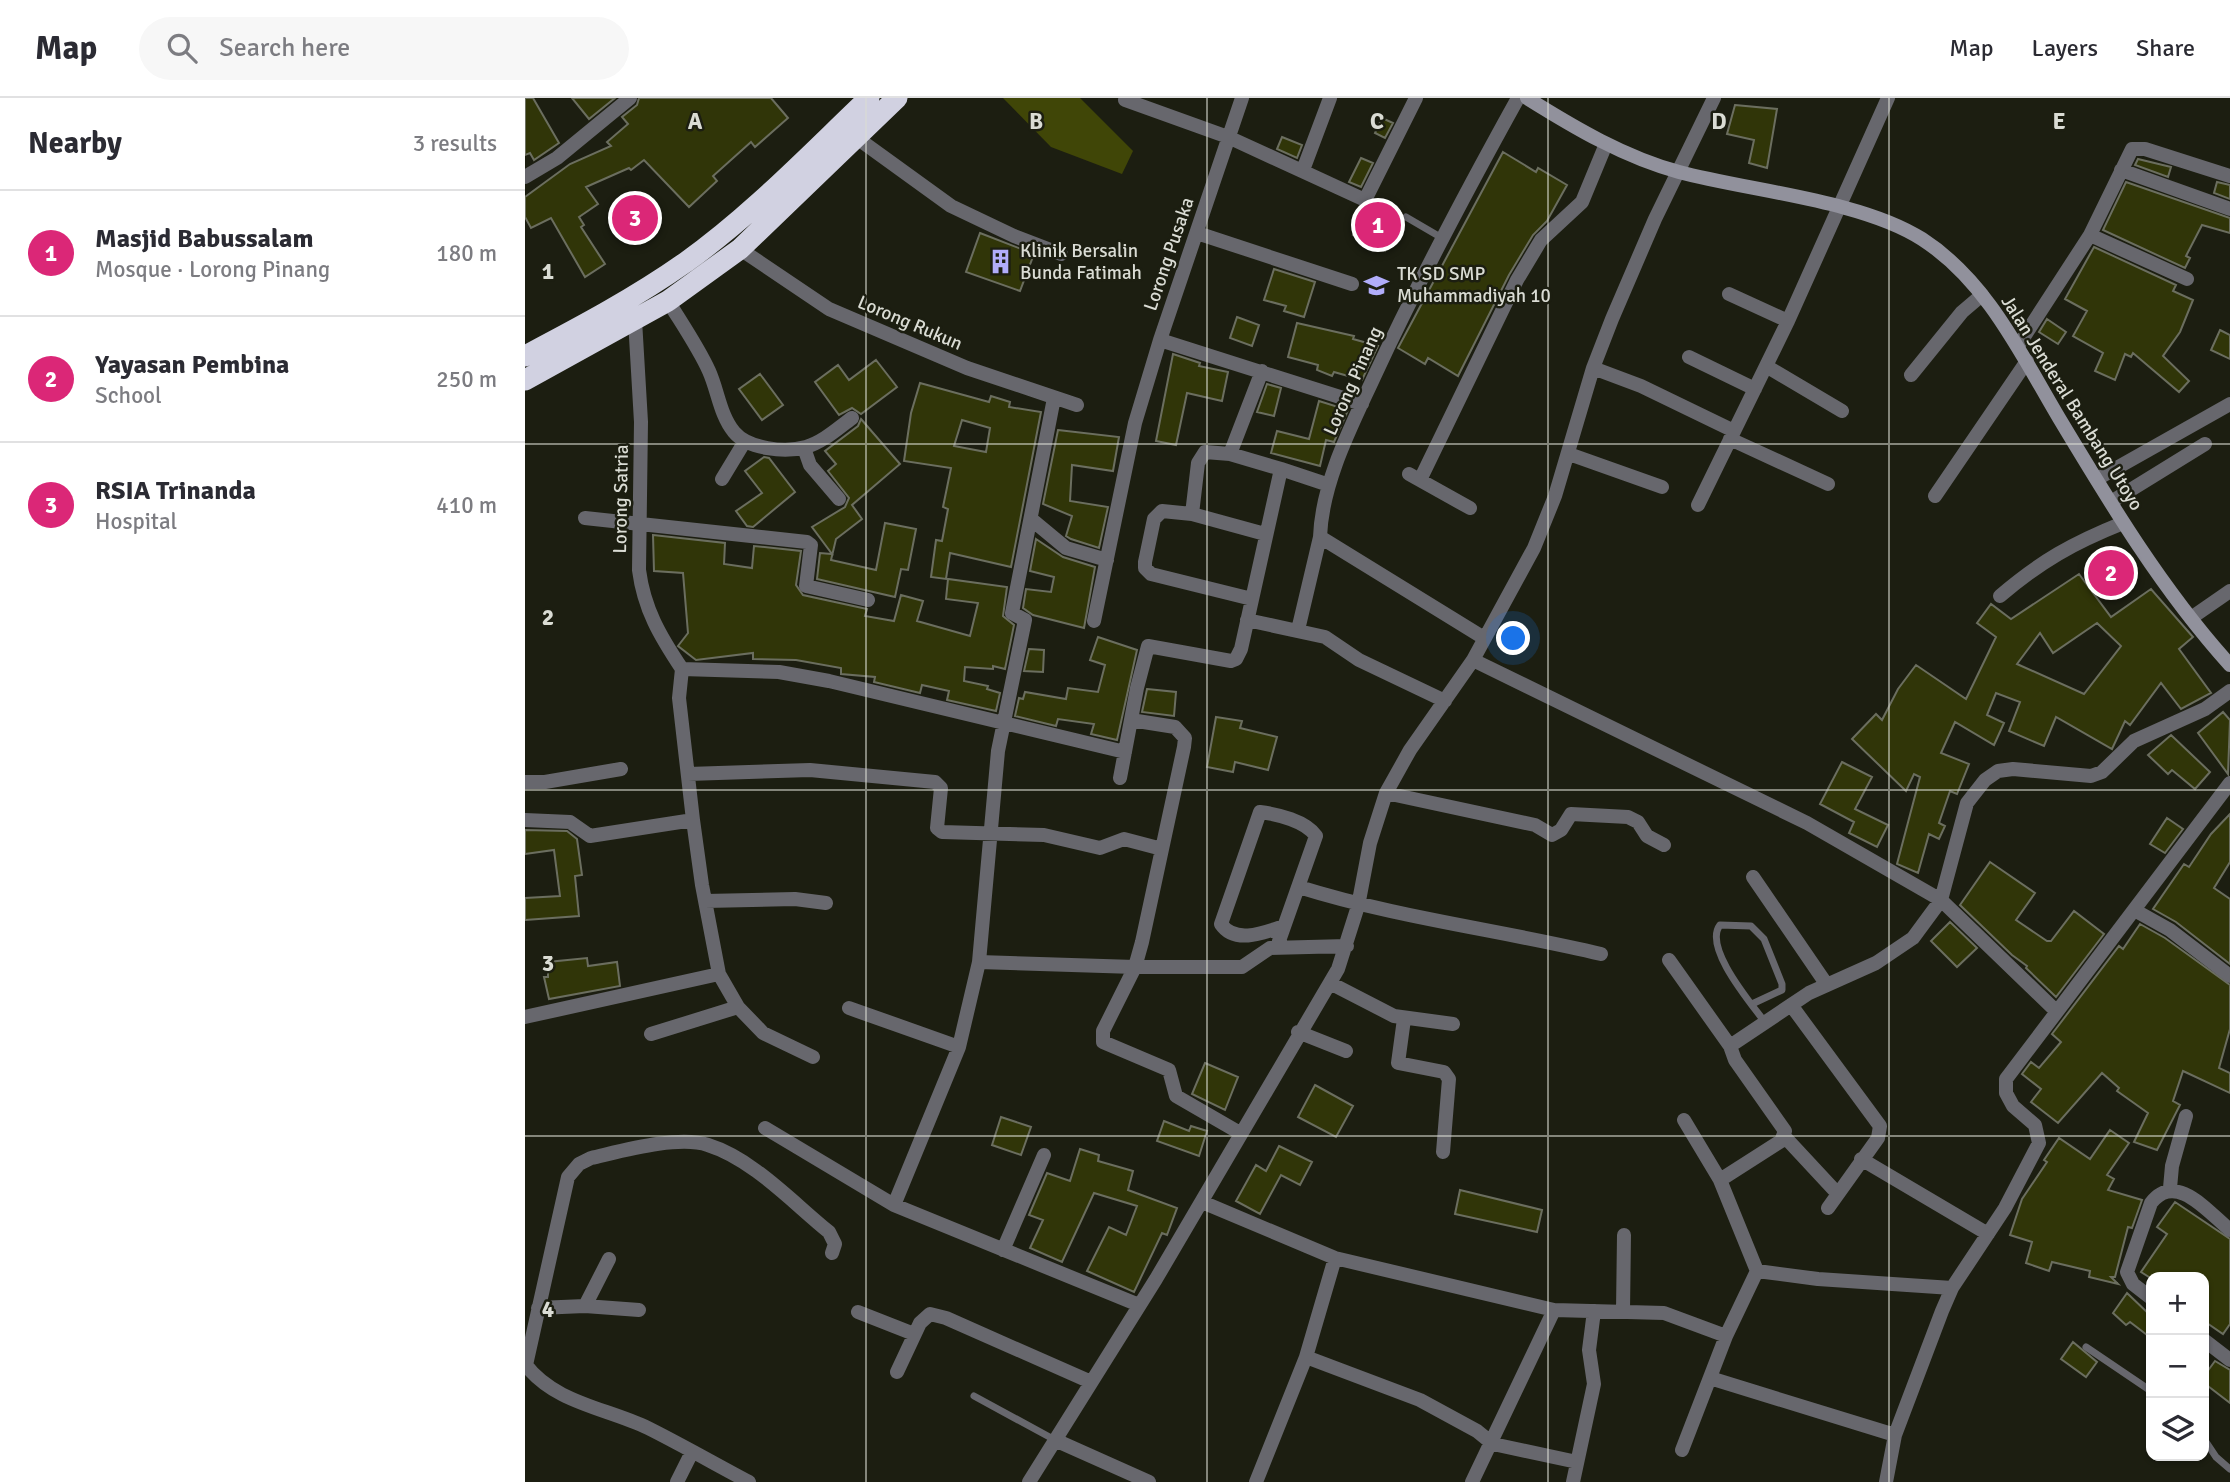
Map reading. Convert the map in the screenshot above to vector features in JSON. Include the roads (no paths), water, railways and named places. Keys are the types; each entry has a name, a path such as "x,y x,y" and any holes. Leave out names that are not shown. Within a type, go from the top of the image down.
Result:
{"highway":[{"path":"525,356 627,300 688,261 748,212 868,103 897,98"},
{"path":"525,380 668,301 740,249 857,138 868,103"}],"street":[{"path":"525,177 567,151 630,98"},
{"name":"Lorong Pusaka","path":"1107,560 1135,423 1160,340 1242,98"},
{"path":"1303,170 1330,98"},
{"path":"1125,100 1229,137 1367,200 1416,98"},
{"name":"Lorong Pinang","path":"1298,630 1329,485 1362,404 1442,238 1518,98"},
{"name":"Jalan Jenderal Bambang Utoyo","path":"1527,98 1606,144 1678,172 1838,208 1887,223 1922,239 1965,275 1982,295 2018,346 2123,523 2191,618 2230,665"},
{"path":"1029,1482 1202,1202 1298,1032 1331,983 1347,946 1370,843 1386,793 1410,750 1473,660 1534,548 1569,454 1593,368 1678,172 1714,98"},
{"path":"1698,505 1788,321 1888,98"},
{"path":"857,138 951,206 991,226 1061,254"},
{"path":"1470,508 1414,477 1517,280 1541,240 1582,202 1606,144"},
{"path":"2018,346 2090,235 2129,153 2137,148 2230,176"},
{"path":"2121,170 2230,209"},
{"path":"1197,233 1352,284"},
{"path":"2090,235 2187,279"},
{"name":"Lorong Rukun","path":"740,249 829,309 967,368 1077,405"},
{"path":"1729,294 1788,321"},
{"path":"1911,375 1962,312 1982,295"},
{"path":"668,301 708,368 724,414 734,432 745,441 780,449 804,448 820,441 852,418"},
{"name":"Lorong Satria","path":"635,320 641,422 639,570 647,610 682,669"},
{"path":"1160,340 1362,404"},
{"path":"1689,357 1755,389"},
{"path":"1935,496 2027,361"},
{"path":"1766,366 1842,411"},
{"path":"1593,368 1640,386 1828,484"},
{"path":"1230,454 1262,371"},
{"path":"894,1205 958,1047 979,962 993,832 995,776 1025,620 1012,613 1054,398"},
{"path":"2097,479 2230,404"},
{"path":"722,479 745,441"},
{"path":"2111,502 2205,444"},
{"path":"804,448 810,465 839,499"},
{"path":"1192,514 1201,457 1205,452 1230,454 1329,485"},
{"path":"1569,454 1662,487"},
{"path":"1120,778 1148,646 1231,661 1239,657 1281,469"},
{"path":"1252,599 1148,572 1145,562 1158,513 1168,510 1265,534"},
{"path":"585,518 810,543 806,586 868,600"},
{"path":"1031,519 1066,548 1107,560 1094,621"},
{"path":"2000,596 2034,567 2123,523"},
{"path":"1319,537 1485,638"},
{"path":"2191,618 2230,591"},
{"path":"1247,620 1325,637 1359,660 1445,701"},
{"path":"1473,660 1803,822 1941,900 2056,1011"},
{"path":"813,1057 769,1037 738,1007 719,974 705,901 688,774 679,698 682,669 779,672 1125,752"},
{"path":"1730,1046 1791,1005 1895,952 1920,930 1941,900 1967,803 1985,780 1997,771 2013,769 2091,776 2102,772 2134,741 2205,709 2230,691"},
{"path":"1131,720 1175,727 1185,738 1135,967 1103,1031 1103,1042 1169,1070 1176,1096 1240,1133"},
{"path":"525,782 545,782 621,769"},
{"path":"688,774 810,770 935,782 941,788 939,831 1044,835 1100,848 1124,839 1162,849"},
{"path":"1886,1482 1895,1436 1952,1288 1988,1234 2034,1157 2039,1143 2035,1125 2013,1105 2006,1093 2006,1079 2136,911 2230,783"},
{"path":"1386,793 1535,825 1552,835 1561,830 1571,814 1628,817 1638,822 1647,836 1664,845"},
{"path":"1279,941 1285,926 1315,842 1314,832 1286,818 1258,813 1221,924 1225,929 1250,937 1285,926"},
{"path":"525,820 570,822 590,836 694,820"},
{"path":"1753,877 1827,985"},
{"path":"1299,887 1358,906 1532,938 1601,954"},
{"path":"705,901 795,899 826,903"},
{"path":"2136,911 2170,930 2230,976"},
{"path":"979,962 1242,967 1270,948 1347,946"},
{"path":"1669,960 1730,1046 1735,1060 1783,1126 1784,1136 1837,1193"},
{"path":"525,1017 719,974"},
{"path":"1331,983 1404,1018 1453,1024"},
{"path":"1791,1005 1880,1126 1878,1138 1828,1209"},
{"path":"651,1034 738,1007"},
{"path":"849,1007 958,1047"},
{"path":"1404,1018 1398,1063 1444,1072 1449,1079 1443,1152"},
{"path":"1298,1032 1346,1051"},
{"path":"2170,1188 2172,1166 2186,1116"},
{"path":"1682,1450 1726,1336 1757,1271 1720,1180 1684,1120"},
{"path":"765,1128 894,1205 1139,1305"},
{"path":"1720,1180 1771,1148 1784,1136"},
{"path":"749,1482 647,1428 552,1390 534,1377 525,1364 568,1177 579,1164 612,1153 683,1142 707,1144 759,1174 829,1233 835,1244 832,1254"},
{"path":"1003,1250 1044,1156"},
{"path":"1861,1159 1988,1234"},
{"path":"2146,1294 2133,1284 2127,1272 2151,1203 2157,1195 2170,1188 2182,1190 2230,1230"},
{"path":"1202,1202 1335,1258 1554,1310 1664,1313 1726,1336"},
{"path":"1623,1311 1624,1235"},
{"path":"1256,1482 1306,1357 1335,1258"},
{"path":"585,1306 609,1259"},
{"path":"1757,1271 1818,1279 1952,1288"},
{"path":"538,1308 585,1306 639,1310"},
{"path":"1472,1482 1493,1444 1554,1310"},
{"path":"1573,1482 1594,1384 1589,1350 1594,1311"},
{"path":"857,1312 915,1334"},
{"path":"897,1372 926,1315 940,1316 1091,1382"},
{"path":"2209,1344 2230,1360"},
{"path":"1306,1357 1420,1401 1477,1432 1493,1444 1577,1462"},
{"path":"1710,1378 1895,1436"},
{"path":"1055,1440 1149,1482"},
{"path":"677,1482 692,1452"}],"lane":[{"path":"1406,217 1442,238"},
{"path":"1752,1004 1782,990 1764,939 1751,926 1720,925 1716,931 1716,939 1723,962 1752,1004 1764,1021"},
{"path":"2086,1347 2146,1388"},
{"path":"974,1396 1055,1440"},
{"path":"2209,1448 2215,1457 2230,1469"}],"place":[{"name":"RSIA Trinanda","path":"635,218"},
{"name":"Masjid Babussalam","path":"1378,225"},
{"name":"Klinik Bersalin Bunda Fatimah","path":"1000,262"},
{"name":"TK SD SMP Muhammadiyah 10","path":"1377,285"},
{"name":"Yayasan Pembina","path":"2111,573"}]}
